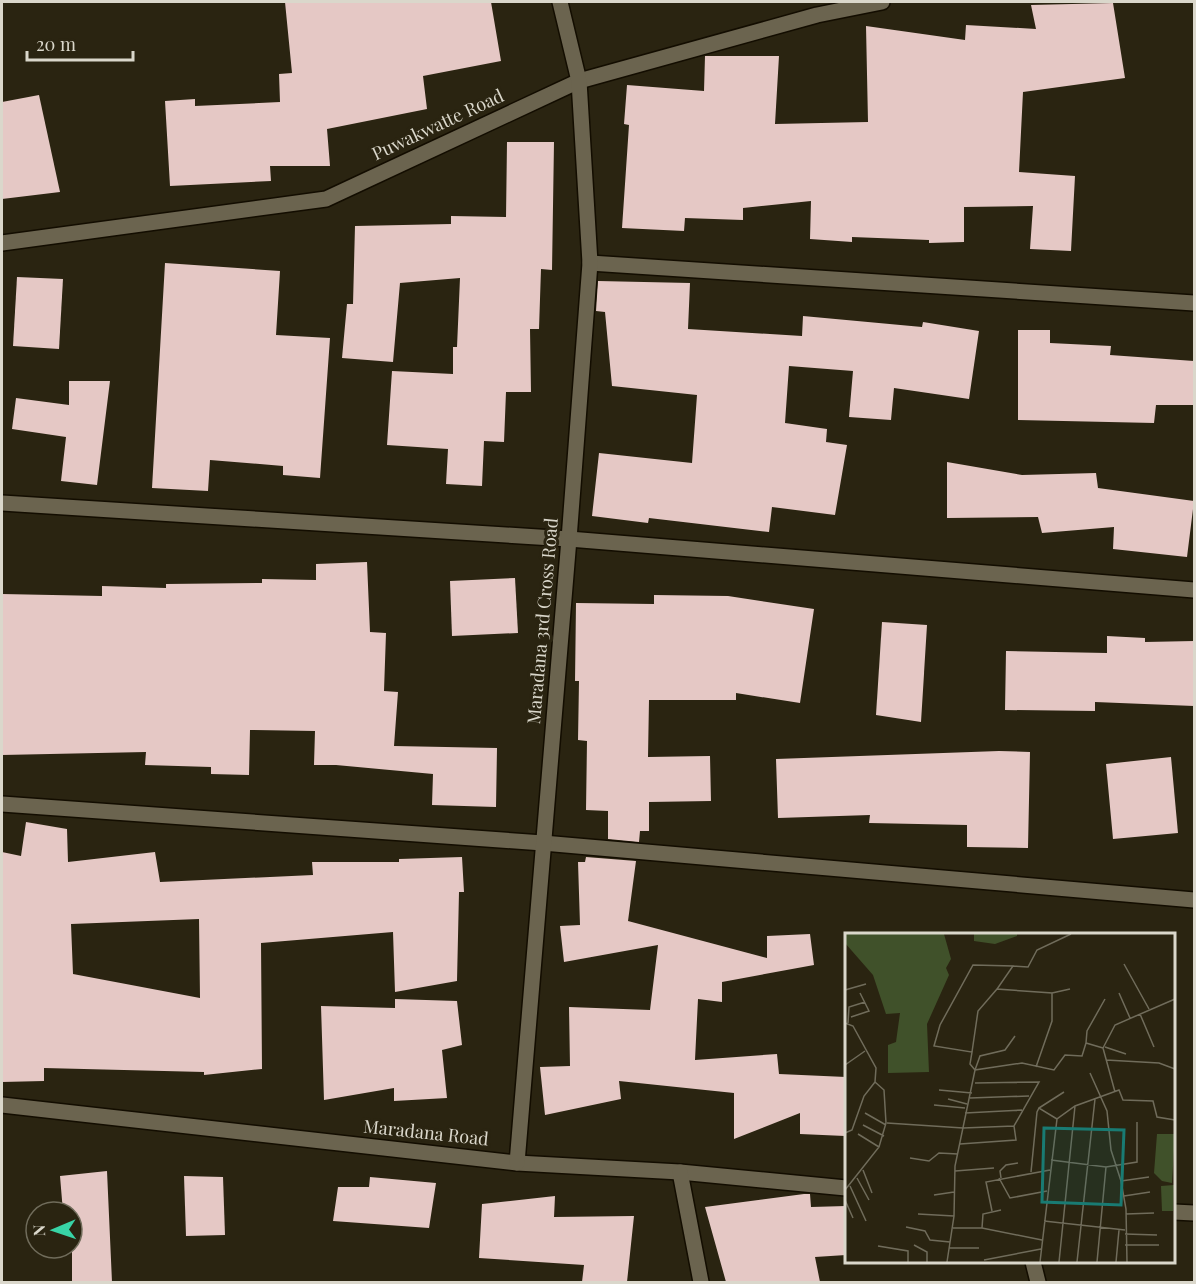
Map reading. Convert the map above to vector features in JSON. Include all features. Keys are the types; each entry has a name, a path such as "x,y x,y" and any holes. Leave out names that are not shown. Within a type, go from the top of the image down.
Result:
{"street":[{"name":"Maradana 3rd Cross Road","path":"516,1163 590,263 579,81 560,2"},
{"name":"Puwakwatte Road","path":"2,243 326,199 579,81 816,8 882,2"},
{"path":"590,263 1194,303"},
{"path":"2,503 569,539 1194,590"},
{"path":"2,804 543,843 1194,900"},
{"name":"Maradana Road","path":"2,1105 516,1163 680,1172 845,1188"},
{"path":"680,1172 701,1282"},
{"path":"1175,1212 1194,1213"},
{"path":"1033,1263 1038,1282"}],"building":[{"path":"285,2 491,2 501,61 423,76 427,109 327,129 330,166 270,166 271,181 170,186 165,101 195,99 195,106 280,102 279,74 292,73"},
{"path":"1113,3 1125,78 1023,92 1019,172 1075,176 1071,251 1030,249 1033,206 964,207 964,242 929,243 929,240 852,237 852,242 810,239 811,201 743,208 743,220 685,218 684,231 622,228 629,125 624,124 627,85 704,91 705,56 779,56 775,124 868,122 866,26 965,40 966,25 1036,29 1031,5"},
{"path":"39,95 60,192 2,199 2,102"},
{"path":"507,142 554,142 552,270 541,269 539,329 530,329 531,392 506,392 504,442 484,441 482,486 446,484 448,449 387,445 392,371 453,374 453,347 457,347 460,278 400,283 393,362 342,358 347,304 353,304 355,226 451,224 451,216 506,217"},
{"path":"165,263 280,271 276,335 330,338 320,478 283,475 283,466 210,460 208,491 152,488"},
{"path":"17,277 63,279 59,349 13,346"},
{"path":"598,281 690,283 688,329 802,336 803,316 922,327 923,322 979,331 969,399 894,388 891,420 849,417 853,371 789,366 785,423 827,429 826,442 847,445 835,515 772,507 769,532 649,518 648,523 592,516 599,453 692,463 697,395 612,386 605,312 596,311"},
{"path":"1018,330 1050,330 1050,343 1111,346 1110,355 1194,361 1194,405 1156,405 1154,423 1018,420"},
{"path":"69,381 110,381 97,485 61,481 66,437 12,429 16,398 69,405"},
{"path":"947,462 1022,475 1096,473 1098,488 1194,501 1187,557 1113,549 1114,527 1042,533 1038,517 947,518"},
{"path":"367,562 370,632 386,633 384,691 398,692 394,746 497,748 496,807 432,805 433,774 314,765 315,731 250,730 249,775 211,774 211,767 145,765 146,752 2,755 2,594 102,596 102,586 166,588 166,584 262,583 262,579 316,580 316,564"},
{"path":"515,578 518,633 452,636 450,581"},
{"path":"654,595 728,596 814,609 800,703 736,693 736,700 649,700 648,757 710,756 711,801 649,802 649,831 640,831 639,842 608,839 608,811 586,810 587,741 578,740 579,681 575,681 576,603 654,604"},
{"path":"882,622 927,625 921,722 876,715"},
{"path":"1107,636 1145,638 1145,642 1194,641 1194,706 1095,702 1095,711 1005,710 1006,651 1107,653"},
{"path":"999,751 1030,752 1028,848 967,847 967,825 869,823 870,815 778,818 776,759"},
{"path":"1171,757 1178,833 1113,839 1106,764"},
{"path":"26,822 67,829 68,862 155,852 160,882 313,875 312,862 399,862 399,859 462,857 464,892 459,892 457,981 395,992 393,932 261,943 262,1069 204,1075 204,1072 44,1068 44,1081 2,1082 2,852 21,856","holes":["199,919 200,998 73,974 71,924"]},
{"path":"586,857 636,861 628,921 767,958 767,936 810,934 814,965 722,982 722,1002 698,999 695,1060 777,1054 779,1074 845,1077 845,1136 800,1134 800,1113 734,1139 734,1093 619,1081 621,1099 545,1115 540,1067 570,1066 569,1007 650,1010 658,945 564,962 560,926 580,925 578,862 585,862"},
{"path":"395,999 457,1001 462,1045 442,1050 447,1098 394,1101 394,1088 324,1100 321,1006 395,1008"},
{"path":"107,1171 112,1282 72,1282 72,1260 84,1260 84,1200 62,1200 60,1176"},
{"path":"184,1176 223,1177 225,1235 186,1236"},
{"path":"370,1177 436,1183 429,1228 333,1221 338,1187 369,1187"},
{"path":"810,1194 811,1207 845,1206 845,1255 815,1257 820,1282 726,1282 705,1207"},
{"path":"555,1196 554,1217 634,1216 627,1282 582,1282 584,1265 479,1258 482,1204"}]}
